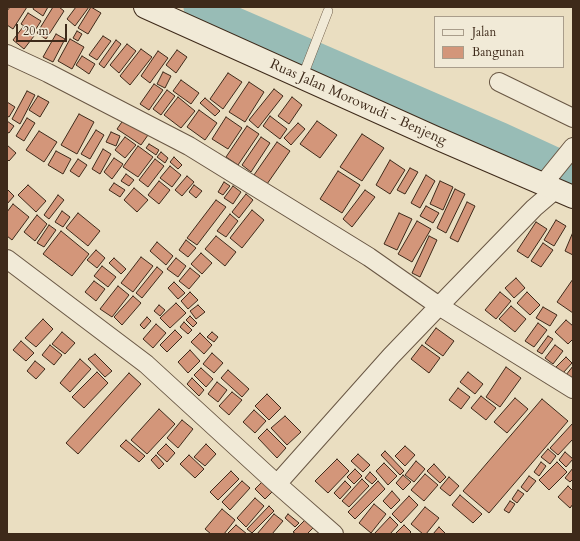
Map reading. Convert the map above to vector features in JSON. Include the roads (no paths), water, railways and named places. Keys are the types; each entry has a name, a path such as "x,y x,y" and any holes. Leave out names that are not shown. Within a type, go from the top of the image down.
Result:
{"main road":[{"name":"Ruas Jalan Morowudi - Benjeng","path":"145,7 557,190"}],"street":[{"path":"7,54 48,73 189,146 369,257 439,306 573,389"},
{"path":"498,82 573,118"},
{"path":"277,484 439,306 534,208 557,190 573,146"},
{"path":"7,259 146,364 334,534"}],"lane":[{"path":"302,78 328,10"}],"waterway":[{"path":"199,7 501,138 573,171"}]}
